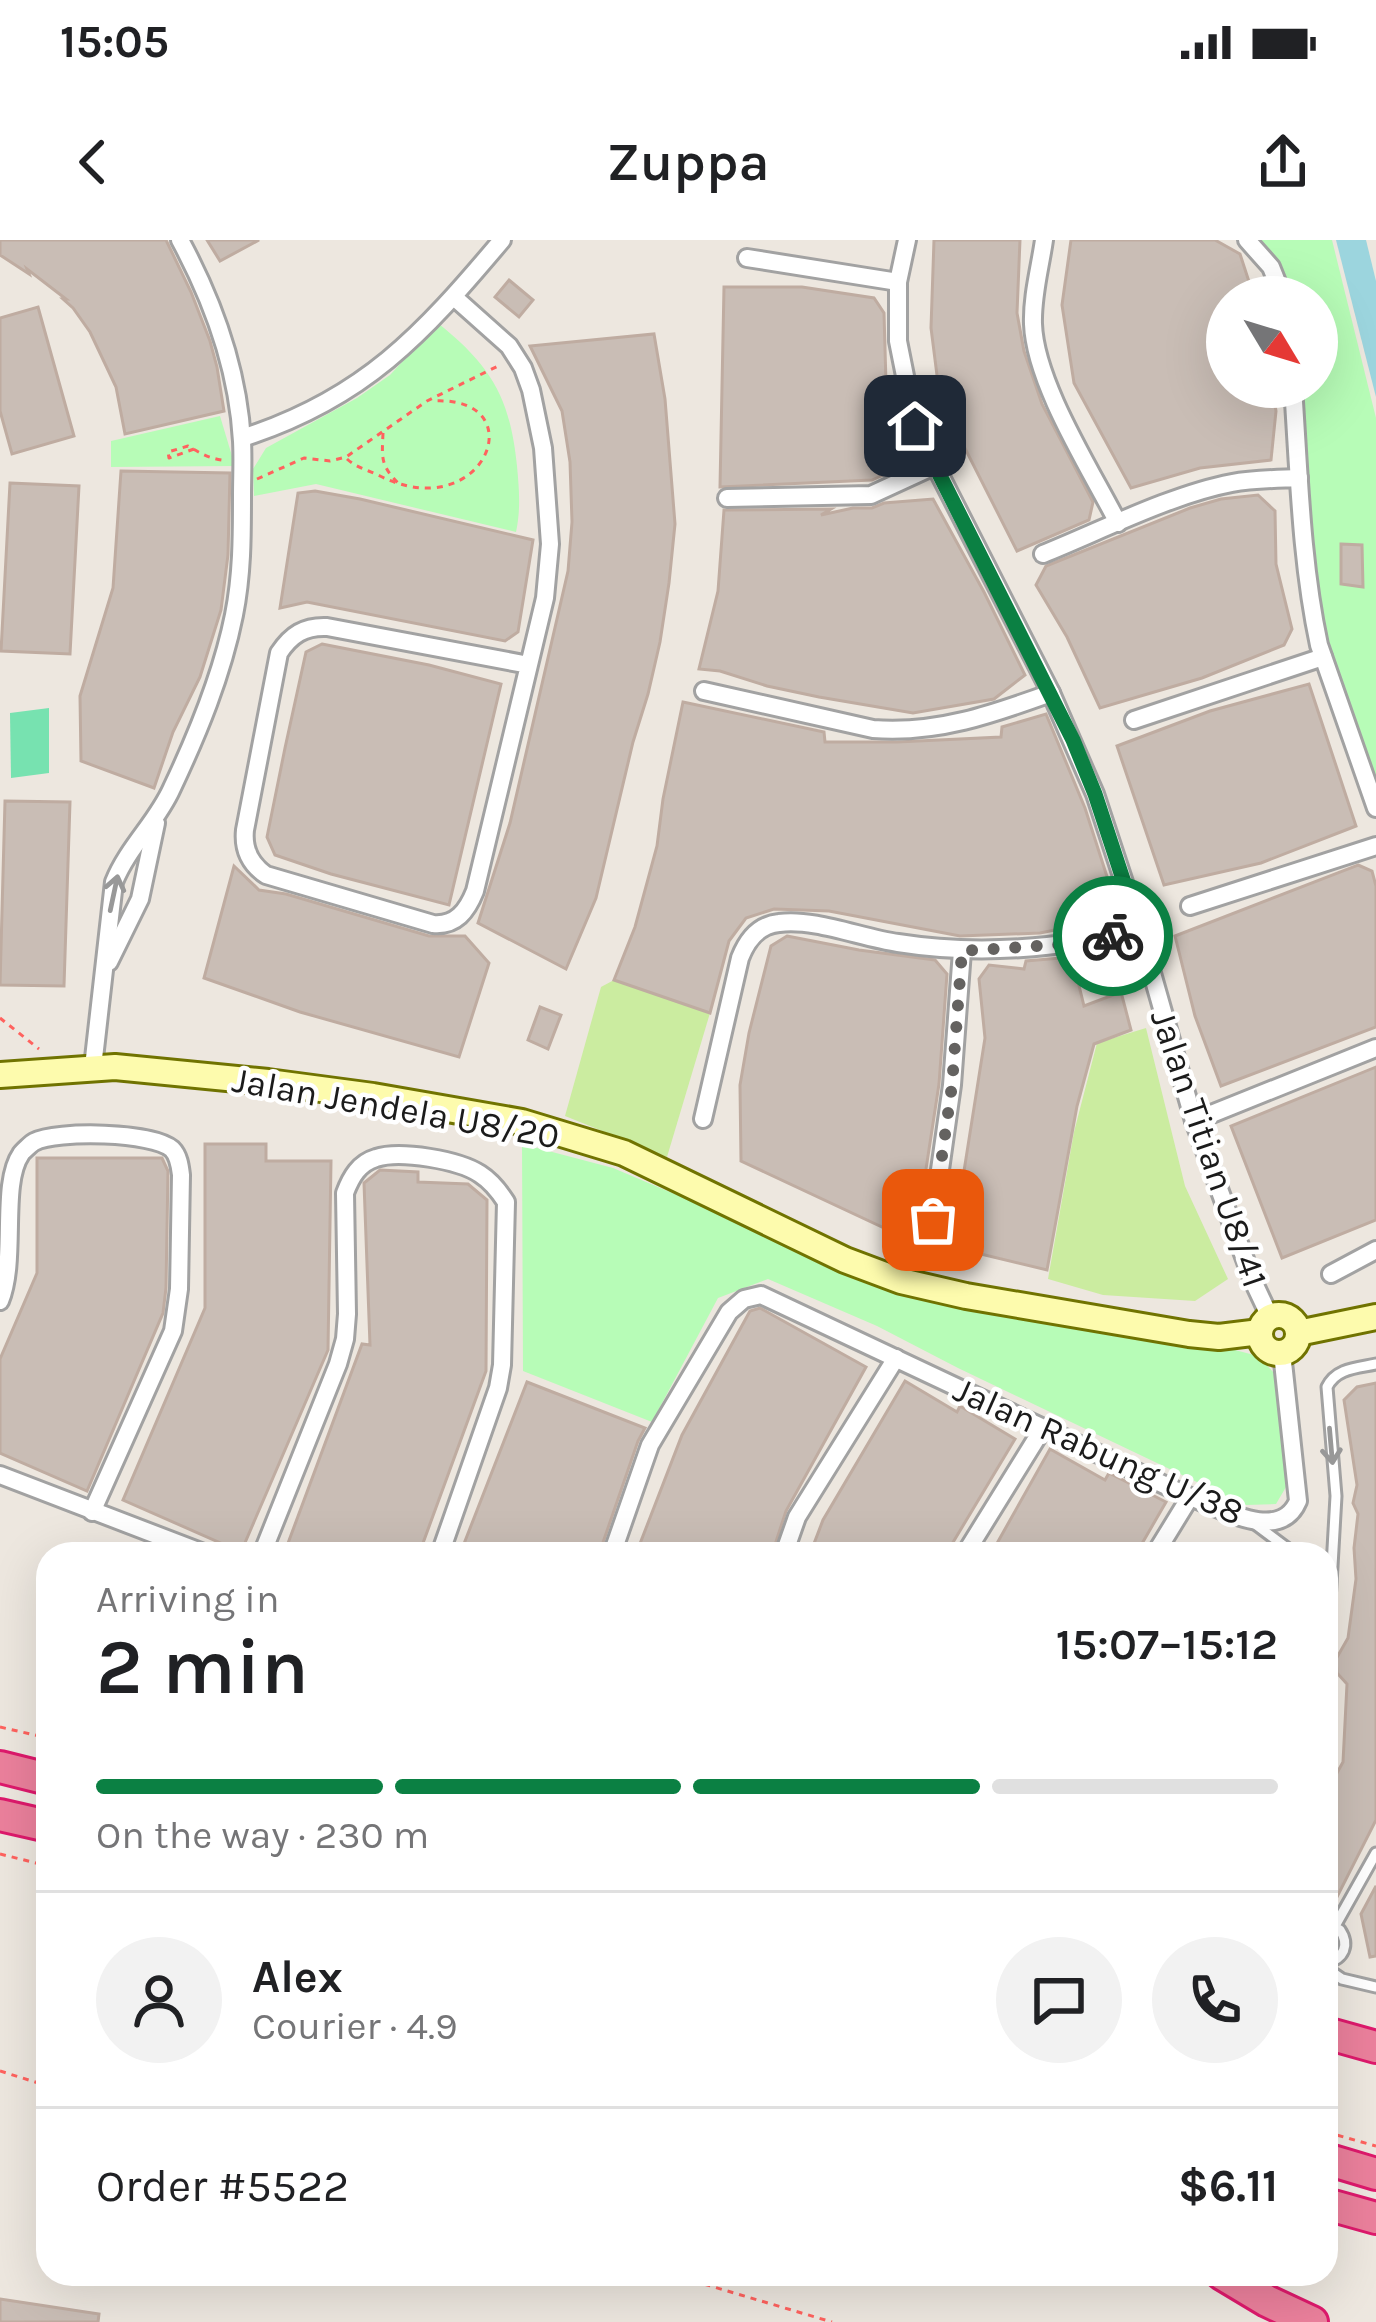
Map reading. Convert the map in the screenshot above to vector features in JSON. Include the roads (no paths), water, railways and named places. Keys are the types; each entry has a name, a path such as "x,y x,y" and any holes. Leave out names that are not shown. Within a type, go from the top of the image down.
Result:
{"highway":[{"path":"0,1767 36,1776"},
{"path":"0,1815 36,1823"},
{"path":"1338,2036 1376,2047"},
{"path":"1338,2163 1376,2174"},
{"path":"1338,2207 1376,2218"},
{"path":"1242,2286 1312,2322"}],"street":[{"path":"103,980 140,899 157,818 197,729 229,635 243,556 242,438 236,397 207,294 180,240"},
{"path":"242,438 285,424 358,384 398,354 502,240"},
{"name":"Jalan Titian U8/41","path":"907,240 898,282 898,341 915,426 1051,693 1095,794 1194,1121 1265,1325"},
{"path":"1045,240 1033,305 1035,346 1049,389 1118,523"},
{"path":"1247,240 1275,276"},
{"path":"747,258 898,282"},
{"path":"454,297 516,357 531,389 549,509 545,598 529,665 475,891 464,914 444,925 433,924 266,875 250,860 244,843 257,764 279,653 293,636 313,626 326,627 529,665"},
{"path":"1294,408 1313,618 1376,808"},
{"path":"727,498 872,495 934,466"},
{"path":"1043,554 1228,483 1299,478"},
{"path":"1134,721 1323,657"},
{"path":"704,692 893,730 966,722 1051,693"},
{"path":"93,1066 114,882 157,818"},
{"path":"1190,906 1376,846"},
{"path":"704,1119 740,958 762,927 804,924 962,951 1084,943 1140,931"},
{"path":"933,1220 952,1085 962,951"},
{"path":"1194,1121 1376,1048"},
{"name":"Jalan Jendela U8/20","path":"0,1075 93,1066 268,1082 521,1122 624,1153 845,1260 901,1281 1189,1334 1219,1337 1265,1325"},
{"path":"0,1301 8,1272 11,1185 22,1152 34,1142 90,1135 138,1138 172,1149 182,1175 177,1309 172,1331 92,1512"},
{"path":"267,1542 346,1339 345,1192 362,1165 392,1155 470,1168 485,1176 506,1202 498,1388 444,1542"},
{"path":"1331,1274 1376,1250"},
{"name":"Jalan Rabung U/38","path":"615,1542 650,1445 729,1312 743,1299 761,1294 1190,1497 1251,1521 1277,1521 1288,1516 1298,1501 1282,1353"},
{"path":"1286,1316 1298,1333 1294,1346 1282,1353 1266,1348 1265,1325 1286,1316"},
{"path":"1298,1333 1376,1317"},
{"path":"788,1542 797,1517 896,1358"},
{"path":"972,1542 1043,1428"},
{"path":"0,1475 173,1542"},
{"path":"1162,1542 1190,1497"}],"lane":[{"path":"1332,1542 1336,1496 1327,1387 1341,1372 1376,1364"},
{"path":"1251,1521 1279,1542"},
{"path":"1338,1912 1376,1853"},
{"path":"1338,1931 1345,1947 1338,1958"},
{"path":"1338,1976 1376,1987"}],"water":[{"path":"1336,240 1366,240 1376,281 1376,397"}]}
